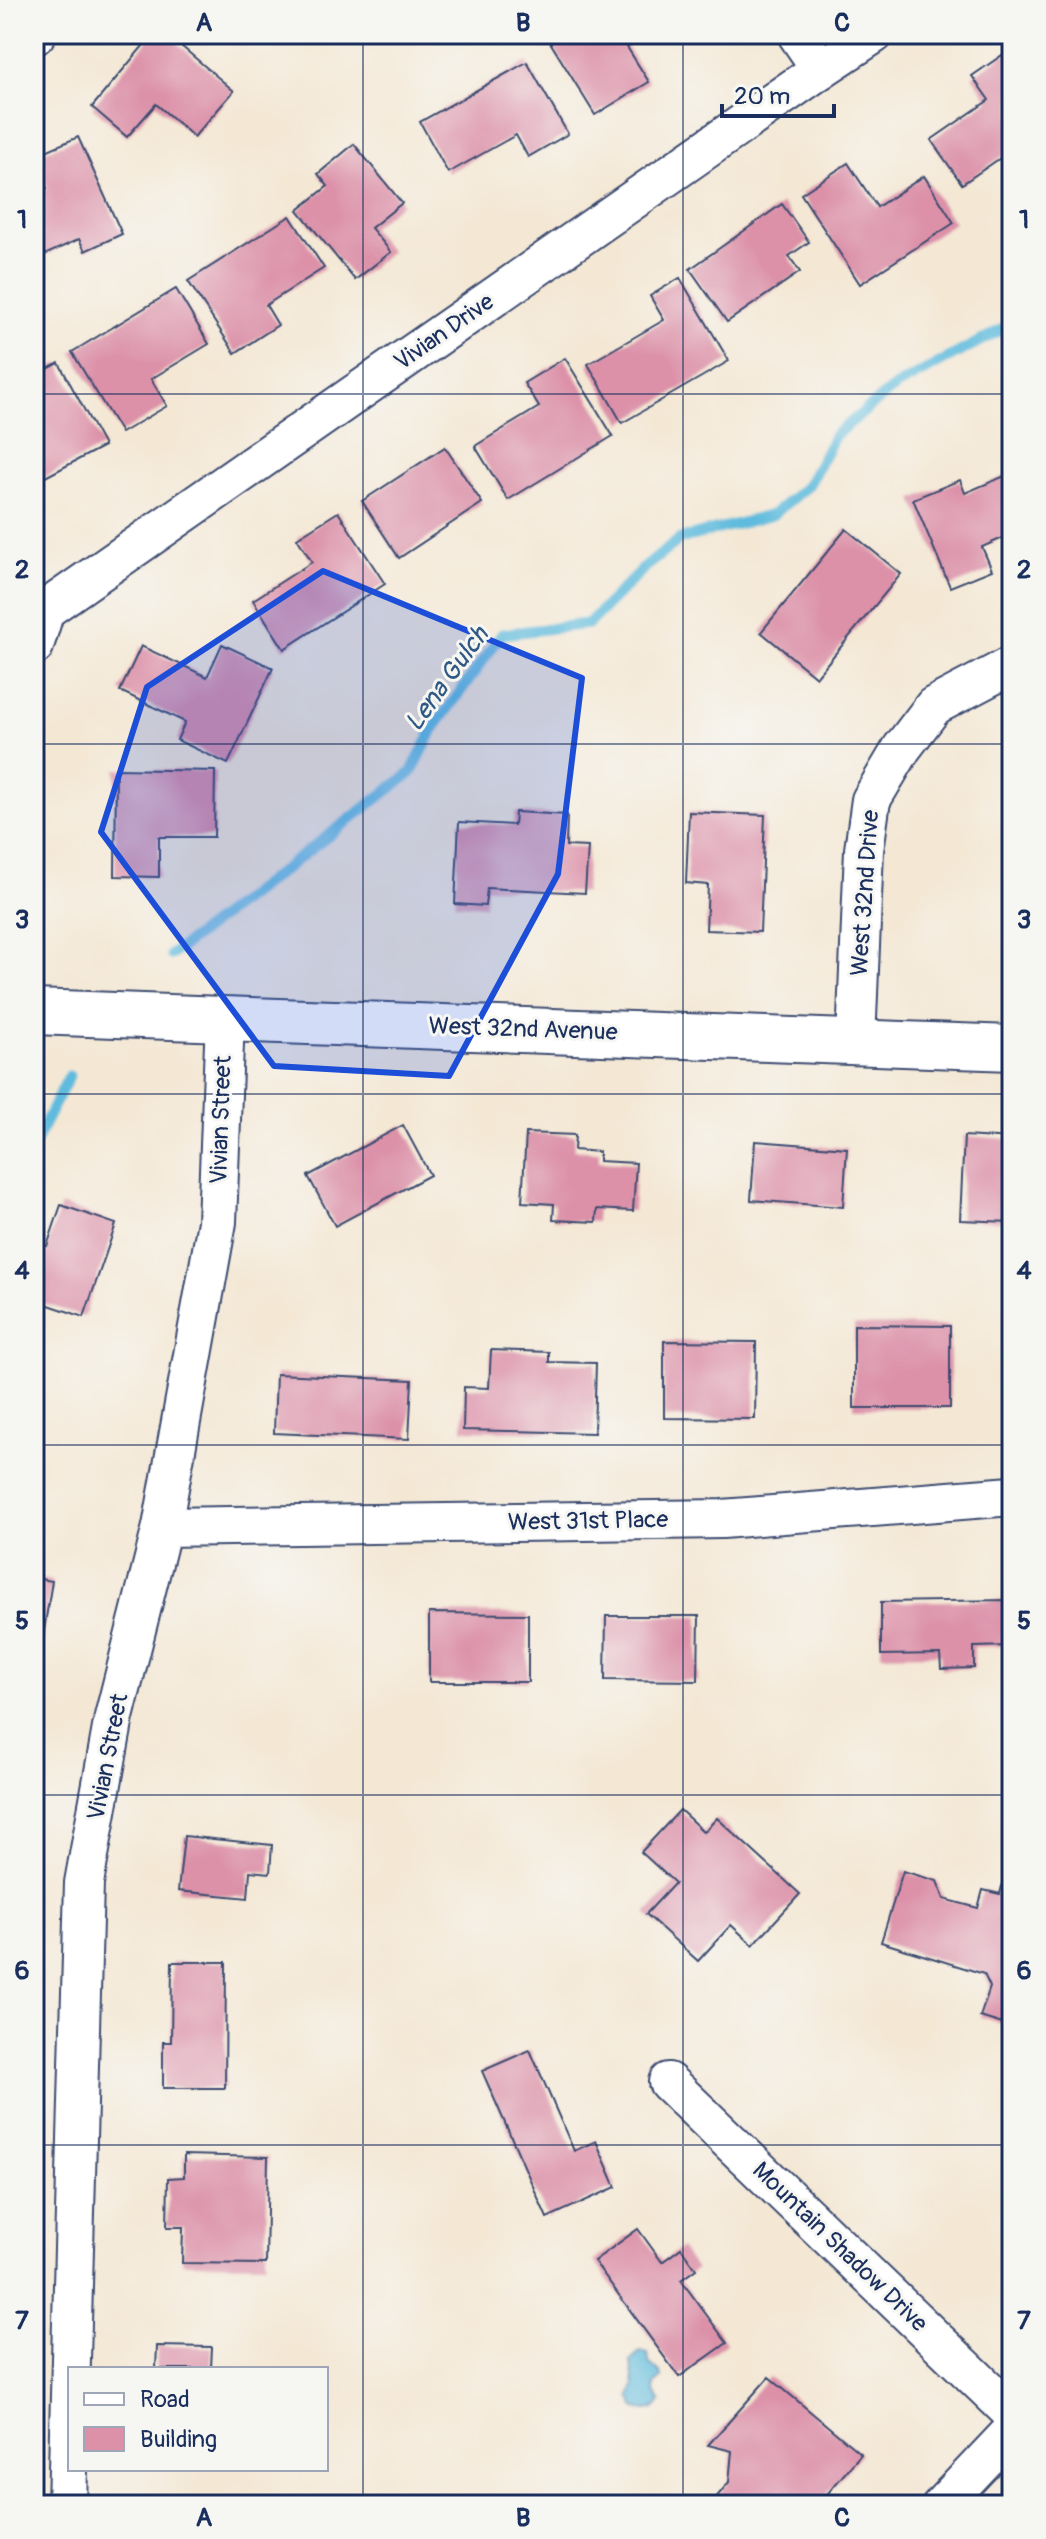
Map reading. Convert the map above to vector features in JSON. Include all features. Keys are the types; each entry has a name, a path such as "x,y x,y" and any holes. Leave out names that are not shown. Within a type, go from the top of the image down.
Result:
{"street":[{"path":"797,34 821,69"},
{"name":"Vivian Drive","path":"34,646 45,610 874,34"},
{"name":"West 32nd Drive","path":"856,1042 864,850 871,800 902,748 934,706 1012,665"},
{"name":"West 32nd Avenue","path":"34,1012 1012,1048"},
{"name":"Vivian Street","path":"71,2367 84,1883 114,1717 162,1527 217,1222 225,1018"},
{"name":"West 31st Place","path":"162,1527 722,1519 1012,1496"},
{"name":"Mountain Shadow Drive","path":"668,2082 1012,2413"},
{"path":"942,2505 1012,2431"},
{"name":"Vivian Street","path":"67,2505 68,2468"}],"highlighted area":[{"path":"323,571 582,678 558,874 449,1076 274,1066 101,832 147,687"}],"water":[{"path":"639,2352 648,2353 649,2363 661,2378 655,2384 654,2391 661,2401 650,2410 636,2408 630,2397 634,2386 631,2361"}],"building":[{"path":"153,34 167,34 234,91 194,137 156,104 127,137 92,107"},
{"path":"563,34 649,34 627,47 649,82 595,115 550,42"},
{"path":"1011,49 1012,150 962,184 931,140 989,100 972,76"},
{"path":"527,62 568,134 528,157 516,135 448,173 420,122"},
{"path":"78,137 122,234 85,251 79,239 34,260 34,195 47,189 34,156"},
{"path":"354,144 402,203 371,228 391,252 355,280 298,210 328,186 318,174"},
{"path":"848,163 877,207 924,176 954,223 860,284 801,194"},
{"path":"782,204 809,242 789,256 800,272 727,322 690,269"},
{"path":"290,216 324,268 266,305 278,325 235,353 188,281"},
{"path":"680,278 729,361 622,423 588,364 664,320 650,296"},
{"path":"176,289 209,344 151,379 167,406 121,433 72,352"},
{"path":"565,358 613,436 508,500 475,446 539,407 524,383"},
{"path":"59,363 104,446 34,483 34,376"},
{"path":"445,447 482,503 399,558 362,501"},
{"path":"1007,475 1012,486 1012,534 982,547 992,570 950,587 913,499 960,480 965,493"},
{"path":"338,512 385,584 284,649 253,600 312,562 297,538"},
{"path":"846,529 901,574 816,677 761,632"},
{"path":"222,644 273,668 228,764 177,740 185,722 120,691 141,646 207,677"},
{"path":"116,769 215,771 214,837 159,837 159,877 115,876"},
{"path":"515,812 567,815 566,846 588,847 585,893 487,888 485,906 455,904 459,822 514,825"},
{"path":"689,812 765,815 760,932 706,930 708,885 686,883"},
{"path":"403,1125 430,1175 335,1226 308,1176"},
{"path":"526,1133 575,1135 574,1150 599,1152 599,1161 636,1163 633,1211 597,1209 596,1222 553,1220 554,1204 522,1202"},
{"path":"964,1136 1012,1139 1012,1222 960,1220"},
{"path":"755,1141 847,1148 843,1207 751,1200"},
{"path":"61,1205 116,1224 84,1317 34,1300 34,1241 47,1246"},
{"path":"854,1325 950,1326 950,1408 854,1408"},
{"path":"664,1341 756,1342 755,1419 664,1418"},
{"path":"491,1350 549,1352 549,1362 596,1363 594,1433 463,1430 464,1387 489,1388"},
{"path":"276,1374 412,1380 409,1439 274,1433"},
{"path":"34,1578 52,1581 36,1679 34,1679"},
{"path":"1009,1600 1010,1646 974,1647 974,1668 941,1669 940,1654 881,1655 881,1602"},
{"path":"429,1613 528,1614 528,1682 429,1682"},
{"path":"606,1616 699,1616 698,1681 605,1680"},
{"path":"680,1810 704,1832 717,1818 800,1894 753,1945 731,1925 698,1961 646,1914 675,1883 641,1852"},
{"path":"184,1836 272,1845 270,1873 250,1871 248,1898 178,1891"},
{"path":"903,1871 937,1881 944,1899 978,1908 983,1890 1000,1894 1003,1882 1012,1884 1012,2027 980,2017 990,1987 984,1974 881,1942"},
{"path":"172,1962 226,1962 225,2088 163,2088 163,2042 171,2042"},
{"path":"530,2050 574,2151 596,2141 616,2187 547,2218 482,2071"},
{"path":"184,2155 268,2157 266,2264 182,2263 183,2227 167,2227 168,2178 184,2177"},
{"path":"638,2229 662,2262 681,2248 696,2269 681,2280 727,2343 679,2377 594,2261"},
{"path":"157,2346 212,2347 211,2367 156,2367"},
{"path":"769,2377 861,2454 818,2505 710,2505 729,2482 732,2451 708,2445"}],"waterway":[{"name":"Lena Gulch","path":"171,955 411,773 434,728 502,634 588,624 644,568 680,539 772,515 808,485 835,435 896,386 1012,324"},
{"name":"Lena Gulch","path":"34,1144 69,1076"}]}
